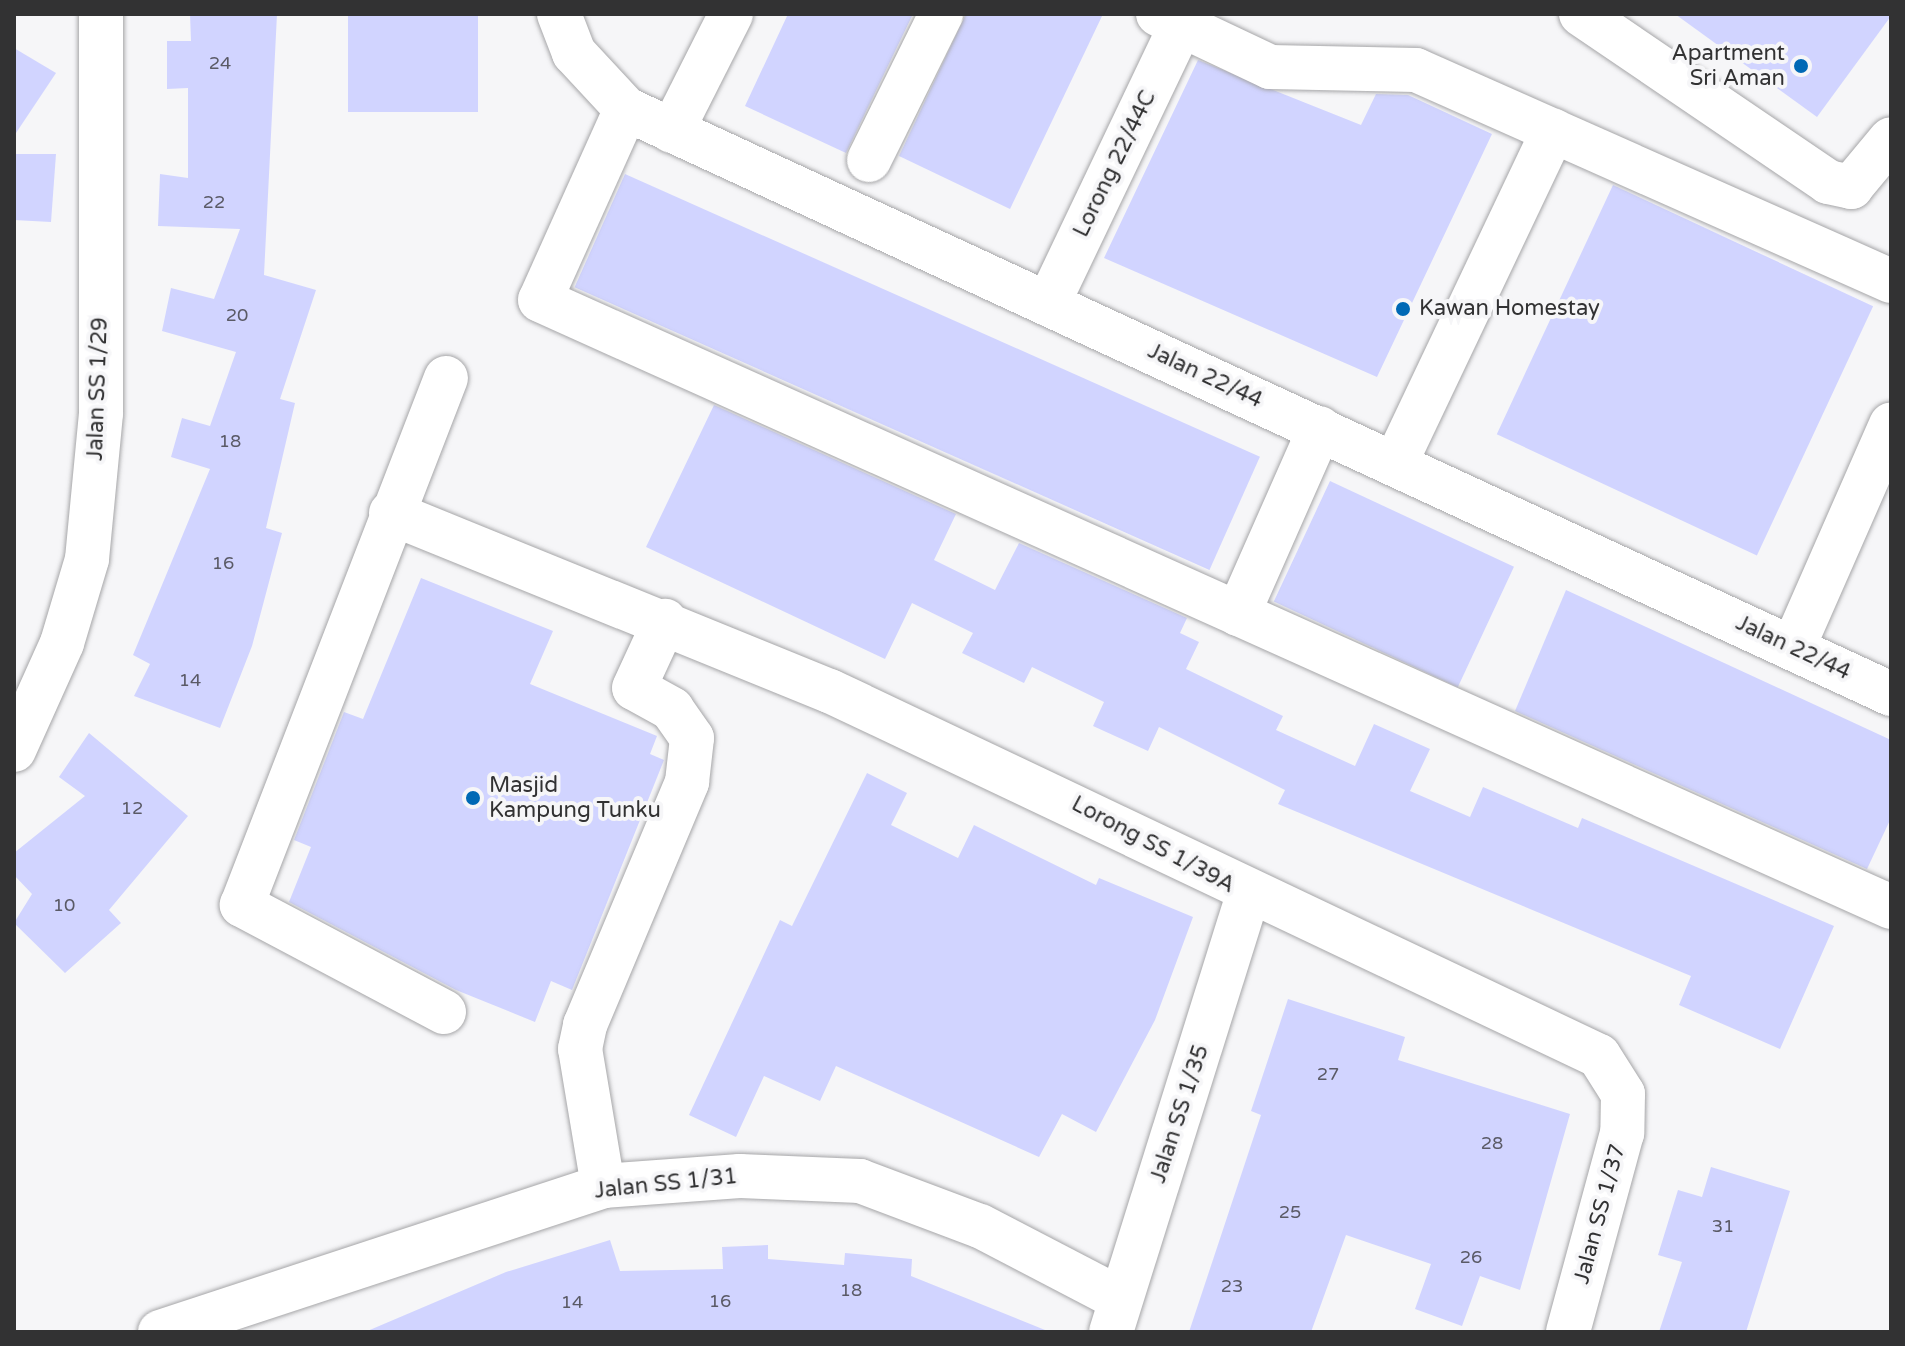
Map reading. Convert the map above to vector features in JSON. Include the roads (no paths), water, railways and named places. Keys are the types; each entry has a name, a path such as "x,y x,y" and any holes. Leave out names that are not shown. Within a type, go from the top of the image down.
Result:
{"street":[{"name":"Jalan SS 1/29","path":"14,750 62,643 87,559 101,413 101,14"},
{"name":"Jalan 22/44","path":"559,14 574,53 626,109 1891,694"},
{"path":"672,131 731,14"},
{"path":"869,160 941,14"},
{"path":"1581,14 1828,182 1851,187 1891,139"},
{"path":"1170,20 1270,67 1416,70 1891,281"},
{"name":"Lorong 22/44C","path":"1048,304 1170,20"},
{"path":"626,109 540,300 1891,907"},
{"path":"1395,464 1553,131"},
{"path":"444,1012 242,905 391,513 446,378"},
{"path":"1793,648 1891,425"},
{"path":"1238,614 1320,428"},
{"name":"Lorong SS 1/39A","path":"391,513 665,621 1034,784 1248,895 1599,1056 1623,1094"},
{"path":"603,1186 580,1049 585,1025 687,782 692,738 672,709 634,688 665,621"},
{"name":"Jalan SS 1/35","path":"1115,1316 1248,895"},
{"name":"Jalan SS 1/37","path":"1568,1332 1622,1133 1623,1094"},
{"name":"Jalan SS 1/31","path":"160,1332 603,1186 740,1176 860,1181 980,1226 1115,1316"}],"place":[{"name":"Apartment Sri Aman","path":"1801,66"},
{"name":"Kawan Homestay","path":"1403,309"},
{"name":"Masjid Kampung Tunku","path":"473,798"}]}
